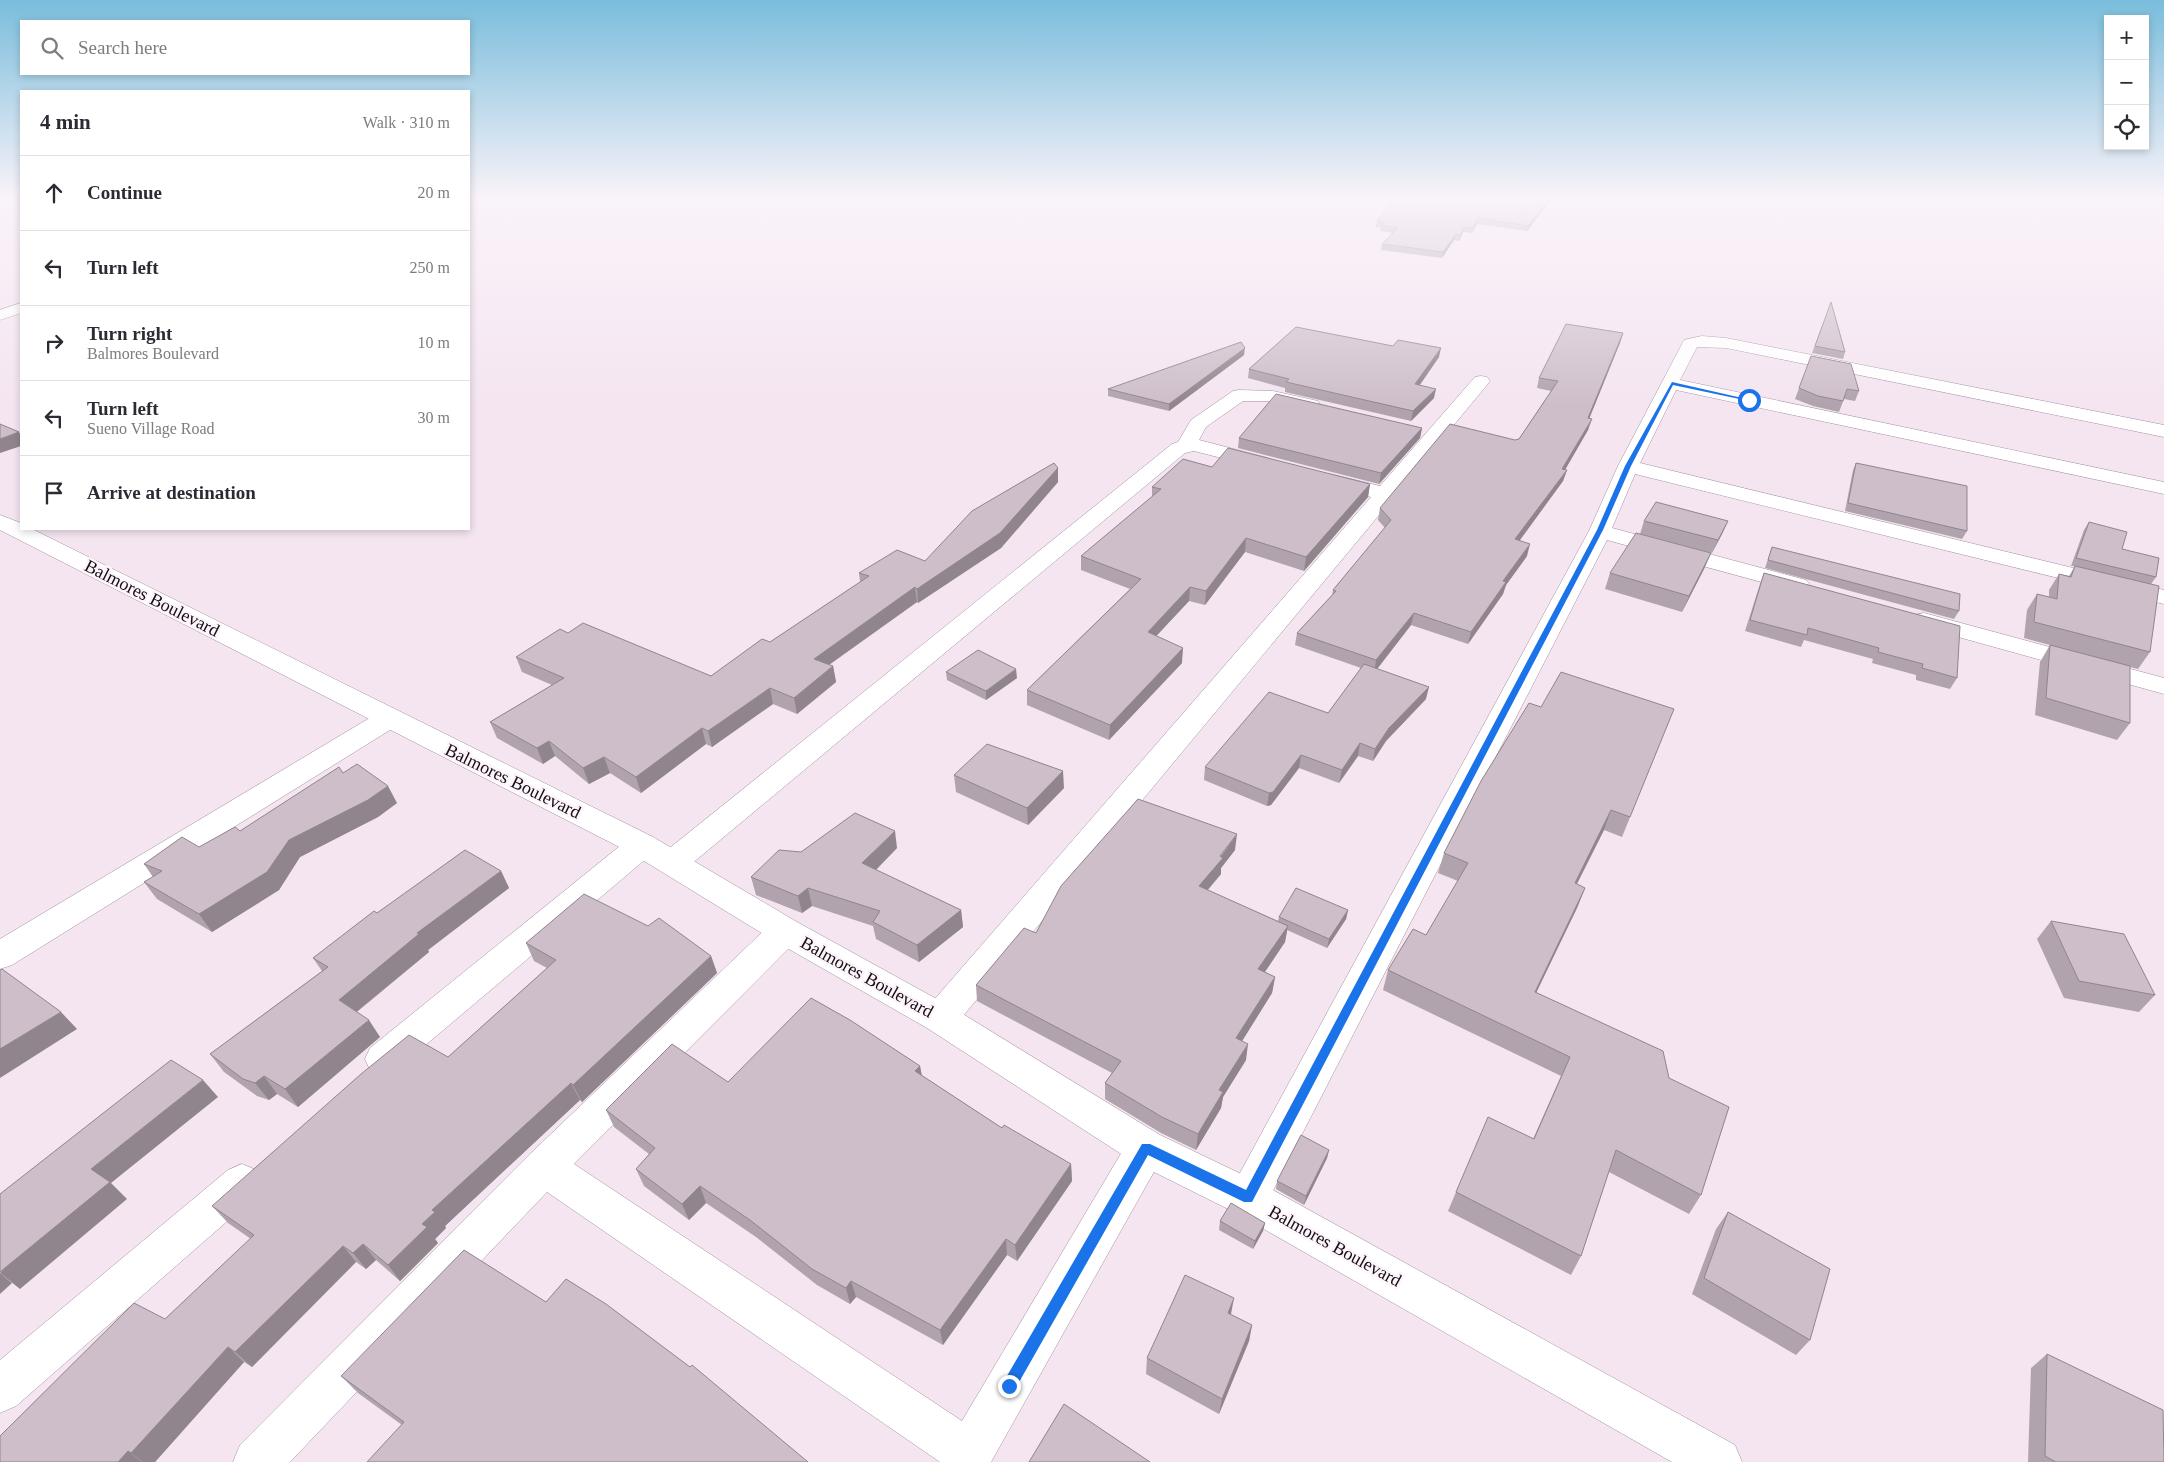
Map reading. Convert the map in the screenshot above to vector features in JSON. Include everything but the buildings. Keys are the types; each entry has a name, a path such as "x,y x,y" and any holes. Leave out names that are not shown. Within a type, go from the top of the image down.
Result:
{"street":[{"path":"0,315 20,308"},
{"path":"1248,1198 1600,530 1628,466 1672,384 1690,344 1711,341 2164,431"},
{"path":"940,1018 1386,494 1427,432 1481,382"},
{"path":"1672,384 2164,488"},
{"path":"1186,446 1198,424 1239,395 1273,396 1331,409"},
{"path":"358,1079 657,854 1179,448 1186,446 1205,447 1281,467"},
{"path":"1628,466 2164,597"},
{"path":"1310,474 1386,494"},
{"name":"Balmores Boulevard","path":"0,521 657,854 785,931 940,1018 1146,1148 1248,1198 1718,1462"},
{"path":"1600,530 1819,591"},
{"path":"1904,614 2164,686"},
{"path":"0,956 388,718"},
{"path":"267,1459 544,1167 785,931"},
{"path":"544,1167 967,1458 1146,1148"},
{"path":"0,1390 266,1162"}],"route":[{"path":"1009,1386 1146,1148 1248,1198 1600,530 1628,466 1672,384 1749,400"}]}
